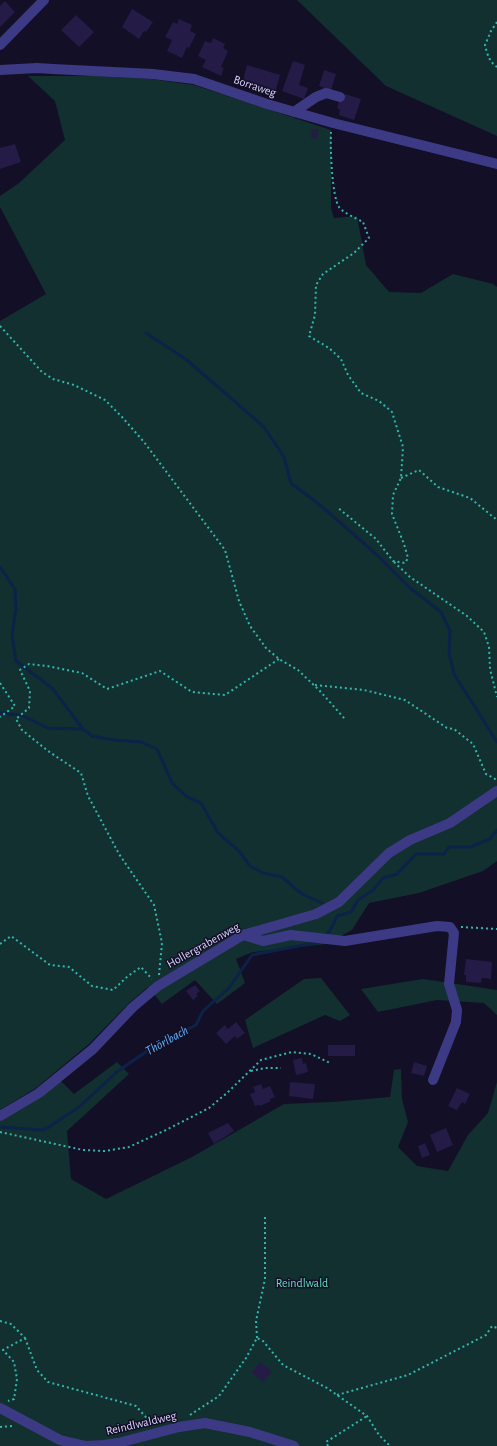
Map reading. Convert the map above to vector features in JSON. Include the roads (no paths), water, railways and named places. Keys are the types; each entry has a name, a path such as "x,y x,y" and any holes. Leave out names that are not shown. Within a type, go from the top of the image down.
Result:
{"street":[{"path":"1,42 44,0"},
{"name":"Borraweg","path":"0,70 38,68 153,74 194,79 267,104 333,123 497,164"},
{"path":"294,112 316,97 326,93 340,97"},
{"name":"Hollergrabenweg","path":"0,1116 39,1093 93,1049 132,1007 158,986 243,936 316,914 339,902 389,853 410,840 450,823 497,791"},
{"path":"243,936 263,941 291,935 346,941 437,926 450,927 454,933 449,984 457,1010 456,1022 433,1080"},
{"name":"Reindlwaldweg","path":"4,1405 60,1440 86,1446 118,1443 179,1427 205,1423 250,1432 294,1446"}],"waterway":[{"path":"146,333 187,360 264,427 284,457 291,483 320,505 379,557 409,587 441,612 450,631 449,653 454,674 497,742"},
{"path":"0,567 15,589 16,608 12,635 16,661 52,688 83,729 92,736 114,740 141,742 157,749 172,783 187,797 201,803 218,833 239,851 250,866 263,873 282,877 302,894 322,903"},
{"path":"0,713 21,715 48,728 83,729"},
{"name":"Thörlbach","path":"325,936 331,929 337,916 351,912 358,900 373,890 383,878 397,874 416,854 444,854 449,847 470,847 490,839 497,830"},
{"name":"Thörlbach","path":"0,1127 42,1130 49,1127 79,1107 118,1071 153,1047 196,1025 203,1011 229,988 252,955 319,942"}],"park label":[{"name":"Reindlwald","path":"302,1283"}]}
